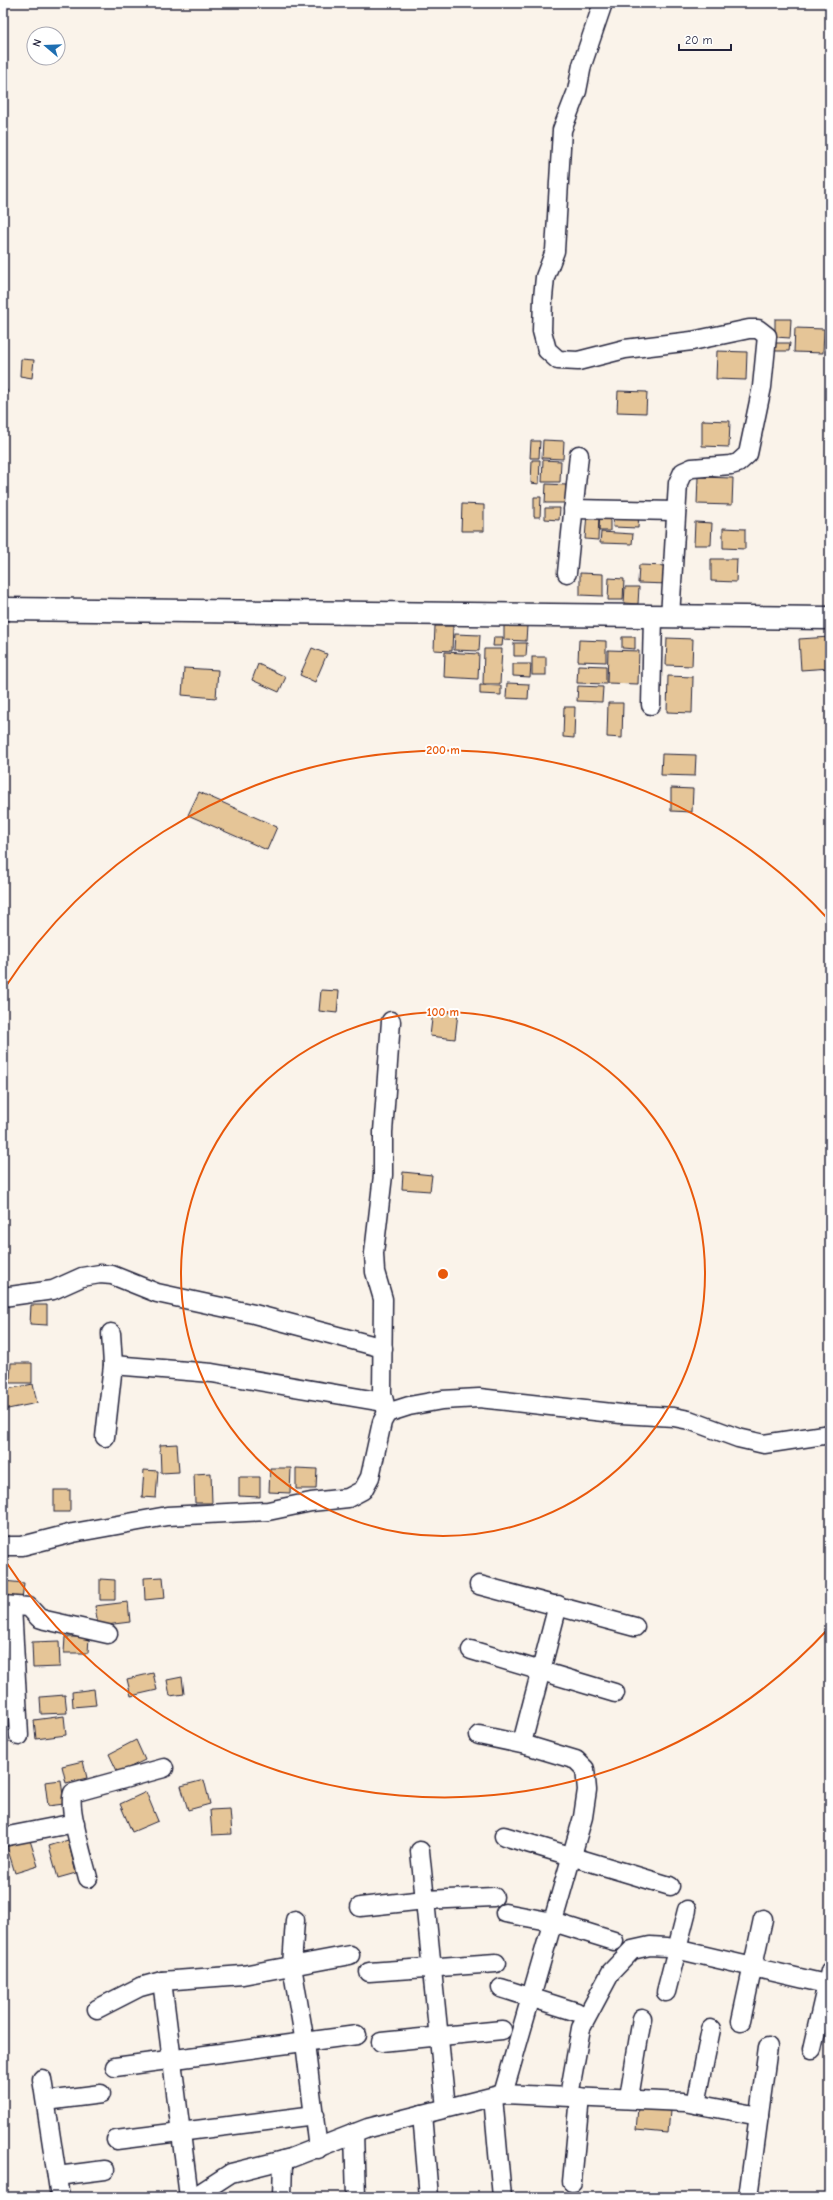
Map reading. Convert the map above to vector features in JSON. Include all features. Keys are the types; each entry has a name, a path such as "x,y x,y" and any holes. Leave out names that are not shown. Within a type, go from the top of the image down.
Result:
{"street":[{"path":"603,3 582,65 577,91 562,130 555,251 544,277 542,330 547,350 558,360 578,361 625,349 692,341 749,329 758,329 767,336 762,387 748,454 738,463 731,465 692,468 683,472 678,483 676,511 651,705"},
{"path":"567,573 579,455"},
{"path":"573,510 676,511"},
{"path":"3,609 164,612 454,612 662,617 830,618"},
{"path":"3,1546 22,1546 73,1533 167,1516 229,1515 268,1511 311,1502 348,1498 363,1490 370,1477 385,1407 382,1348 383,1299 375,1272 374,1253 383,1175 383,1132 391,1021"},
{"path":"3,1297 53,1290 82,1277 100,1274 112,1275 157,1293 254,1314 382,1348"},
{"path":"105,1437 112,1365 111,1333"},
{"path":"112,1365 212,1373 385,1407 409,1406 442,1400 479,1398 621,1414 674,1418 689,1420 738,1438 764,1444 830,1434"},
{"path":"479,1585 636,1627"},
{"path":"19,1736 8,1605 29,1607 39,1618 45,1620 108,1634"},
{"path":"526,1745 524,1743 523,1735 558,1605"},
{"path":"471,1650 615,1693"},
{"path":"479,1734 526,1745 576,1760 585,1769 586,1790 583,1817 531,1997 498,2095 502,2197"},
{"path":"88,1878 75,1823 72,1802 73,1793 164,1768"},
{"path":"3,1837 75,1823"},
{"path":"504,1836 670,1886"},
{"path":"420,1851 446,2108"},
{"path":"360,1908 425,1900 494,1897"},
{"path":"666,1992 687,1910"},
{"path":"505,1913 553,1922 614,1941"},
{"path":"295,1920 292,1966 305,2043 318,2149"},
{"path":"741,2021 763,1920"},
{"path":"572,2182 574,2096 581,2028 611,1972 632,1950 650,1946 677,1950 753,1967 829,1980 812,2049"},
{"path":"97,2009 140,1987 162,1982 244,1975 350,1955"},
{"path":"369,1972 496,1964"},
{"path":"162,1982 189,2197"},
{"path":"501,1988 577,2012"},
{"path":"629,2098 642,2018"},
{"path":"696,2104 711,2029"},
{"path":"381,2042 502,2030"},
{"path":"115,2067 357,2035"},
{"path":"748,2197 768,2047"},
{"path":"42,2079 60,2197"},
{"path":"46,2101 101,2094"},
{"path":"194,2197 231,2173 283,2160 318,2149 368,2128 498,2095 629,2098 696,2104 759,2116"},
{"path":"422,2114 429,2197"},
{"path":"116,2140 315,2115"},
{"path":"354,2133 356,2197"},
{"path":"282,2197 283,2160"},
{"path":"57,2176 105,2170"}],"building":[{"path":"775,319 791,319 790,338 775,337"},
{"path":"795,328 824,329 823,353 794,352"},
{"path":"776,343 790,343 789,351 775,351"},
{"path":"717,351 747,352 746,380 716,379"},
{"path":"21,359 34,360 32,378 20,376"},
{"path":"3,389 7,390 5,408 3,408"},
{"path":"618,391 647,392 646,413 617,412"},
{"path":"702,420 730,421 729,447 702,446"},
{"path":"543,440 564,441 563,459 542,458"},
{"path":"531,441 540,441 539,458 530,458"},
{"path":"532,460 540,460 539,484 531,483"},
{"path":"543,460 561,461 560,482 542,482"},
{"path":"698,477 733,478 732,505 697,504"},
{"path":"546,484 566,485 566,503 545,503"},
{"path":"534,497 541,497 540,517 534,517"},
{"path":"462,504 484,505 484,531 461,531"},
{"path":"545,508 560,508 559,520 545,519"},
{"path":"600,511 610,511 610,531 599,531"},
{"path":"614,511 639,512 638,528 613,527"},
{"path":"587,513 599,513 598,540 585,539"},
{"path":"695,522 712,523 711,545 694,545"},
{"path":"723,528 745,529 745,549 723,548"},
{"path":"601,532 633,534 632,544 600,543"},
{"path":"711,559 737,559 736,582 711,581"},
{"path":"639,565 669,566 669,584 638,583"},
{"path":"580,573 603,574 603,596 580,595"},
{"path":"609,578 624,579 623,600 608,600"},
{"path":"625,587 639,587 638,604 624,603"},
{"path":"435,626 453,626 452,651 434,650"},
{"path":"504,626 527,626 526,641 504,640"},
{"path":"455,634 480,635 479,651 454,650"},
{"path":"494,637 503,637 502,646 493,646"},
{"path":"622,637 635,637 635,649 622,648"},
{"path":"830,637 830,668 801,670 799,639"},
{"path":"667,638 693,639 692,666 666,665"},
{"path":"579,640 606,641 606,662 578,661"},
{"path":"514,643 527,643 526,656 514,656"},
{"path":"312,648 327,654 315,682 300,675"},
{"path":"484,649 502,649 500,684 483,684"},
{"path":"608,650 639,651 638,684 607,683"},
{"path":"445,652 479,654 478,679 444,677"},
{"path":"532,657 546,657 546,675 532,675"},
{"path":"258,664 286,677 279,692 252,680"},
{"path":"513,664 531,664 530,677 513,676"},
{"path":"578,665 606,666 606,684 577,683"},
{"path":"184,668 218,670 216,698 182,695"},
{"path":"668,676 693,677 692,713 667,712"},
{"path":"507,683 529,684 528,699 506,698"},
{"path":"480,685 501,686 501,695 480,694"},
{"path":"578,686 603,687 602,702 577,701"},
{"path":"608,703 623,703 622,738 607,737"},
{"path":"564,707 575,707 574,738 563,737"},
{"path":"662,754 696,755 695,776 661,775"},
{"path":"671,788 693,789 692,812 671,811"},
{"path":"199,792 277,827 267,850 188,815"},
{"path":"321,990 339,991 337,1013 319,1011"},
{"path":"433,1011 458,1013 455,1039 430,1036"},
{"path":"403,1172 432,1175 430,1191 402,1189"},
{"path":"31,1305 47,1305 47,1325 30,1324"},
{"path":"11,1363 32,1363 32,1383 10,1383"},
{"path":"33,1384 37,1403 3,1410 3,1390"},
{"path":"177,1444 179,1472 161,1473 160,1445"},
{"path":"270,1468 291,1468 290,1493 269,1492"},
{"path":"296,1468 317,1469 316,1489 296,1489"},
{"path":"144,1470 158,1471 156,1498 142,1497"},
{"path":"211,1473 212,1503 195,1503 194,1474"},
{"path":"239,1477 260,1477 260,1497 239,1496"},
{"path":"54,1490 70,1490 70,1512 54,1512"},
{"path":"163,1577 165,1598 145,1600 144,1578"},
{"path":"100,1579 115,1580 115,1600 100,1600"},
{"path":"3,1581 24,1583 22,1599 3,1597"},
{"path":"128,1602 130,1622 98,1626 95,1606"},
{"path":"65,1637 89,1637 88,1653 64,1653"},
{"path":"59,1641 60,1667 33,1668 32,1642"},
{"path":"153,1673 157,1690 131,1696 127,1679"},
{"path":"182,1677 184,1694 170,1696 167,1680"},
{"path":"94,1689 96,1705 73,1707 72,1692"},
{"path":"65,1695 67,1713 41,1714 40,1697"},
{"path":"64,1716 66,1735 36,1739 34,1720"},
{"path":"136,1740 145,1760 118,1773 109,1754"},
{"path":"83,1761 87,1778 66,1783 62,1766"},
{"path":"61,1780 64,1804 48,1806 45,1782"},
{"path":"204,1780 210,1804 188,1810 181,1786"},
{"path":"146,1792 158,1821 132,1832 120,1804"},
{"path":"230,1809 232,1834 212,1835 210,1810"},
{"path":"29,1837 38,1866 15,1873 6,1844"},
{"path":"68,1840 76,1873 58,1878 49,1846"},
{"path":"638,2108 670,2111 668,2133 636,2130"}]}
